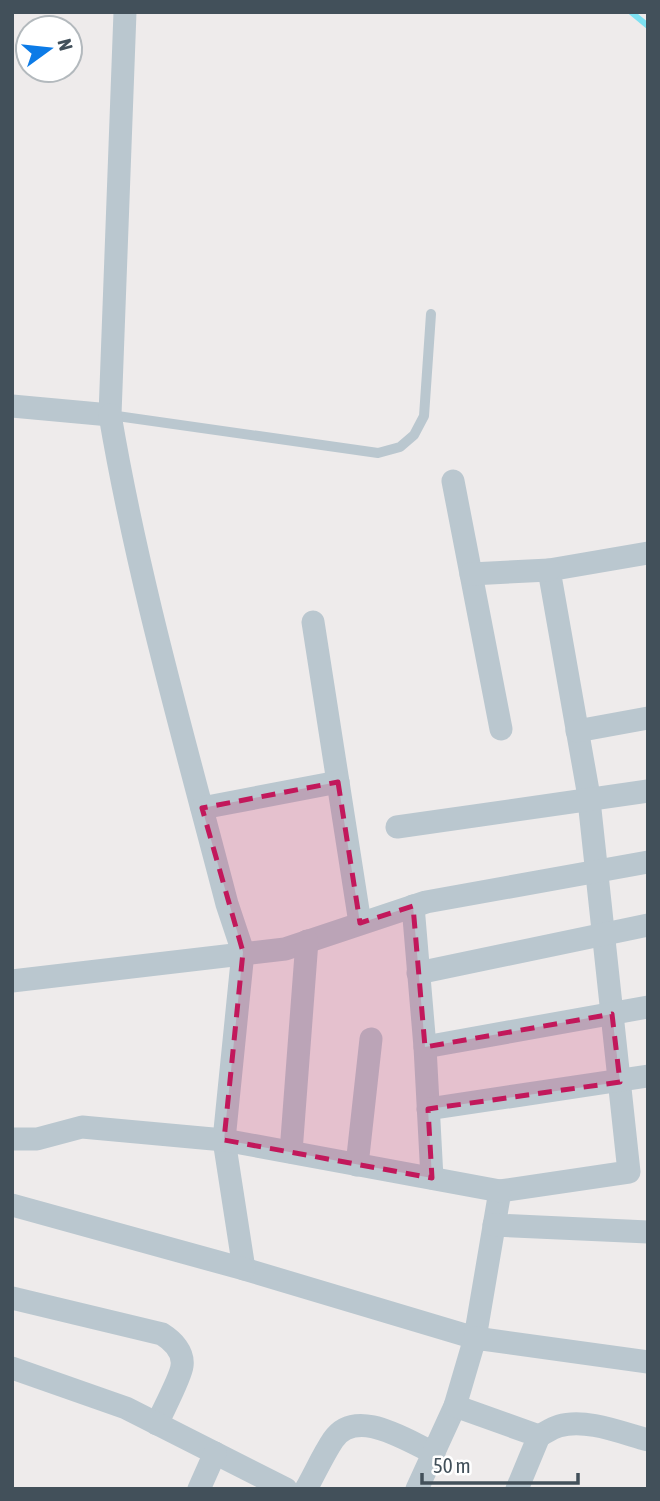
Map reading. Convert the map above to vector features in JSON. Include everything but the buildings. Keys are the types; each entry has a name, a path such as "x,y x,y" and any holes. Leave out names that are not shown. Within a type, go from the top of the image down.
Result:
{"street":[{"path":"125,12 110,415 144,586 227,904 243,952 224,1140 244,1269"},
{"path":"12,406 110,415"},
{"path":"453,481 501,729"},
{"path":"471,574 549,570 648,553"},
{"path":"12,1139 37,1139 82,1127 224,1140 499,1191 629,1172 589,799 549,570"},
{"path":"313,622 360,923"},
{"path":"577,731 648,718"},
{"path":"202,808 338,782"},
{"path":"397,827 648,791"},
{"path":"12,981 285,949 413,906 648,862"},
{"path":"413,906 425,1047 432,1178"},
{"path":"418,973 648,925"},
{"path":"291,1152 307,941"},
{"path":"425,1047 648,1007"},
{"path":"357,1165 371,1039"},
{"path":"428,1109 648,1076"},
{"path":"417,1489 455,1406 475,1338 499,1191"},
{"path":"12,1205 244,1269 475,1338 648,1362"},
{"path":"494,1225 648,1232"},
{"path":"12,1298 162,1334 172,1340 179,1350 183,1366 157,1424"},
{"path":"12,1368 126,1408 286,1489"},
{"path":"455,1406 539,1436"},
{"path":"517,1489 539,1436 559,1426 573,1424 597,1427 648,1440"},
{"path":"306,1489 334,1437 349,1426 374,1426 434,1453"},
{"path":"199,1489 215,1453"}],"lane":[{"path":"110,415 378,453 400,447 414,435 424,416 431,314"}],"highlighted area":[{"path":"338,782 360,923 413,906 425,1047 612,1014 620,1082 428,1109 432,1178 224,1140 243,952 202,808"}],"waterway":[{"path":"631,12 648,26"}]}
